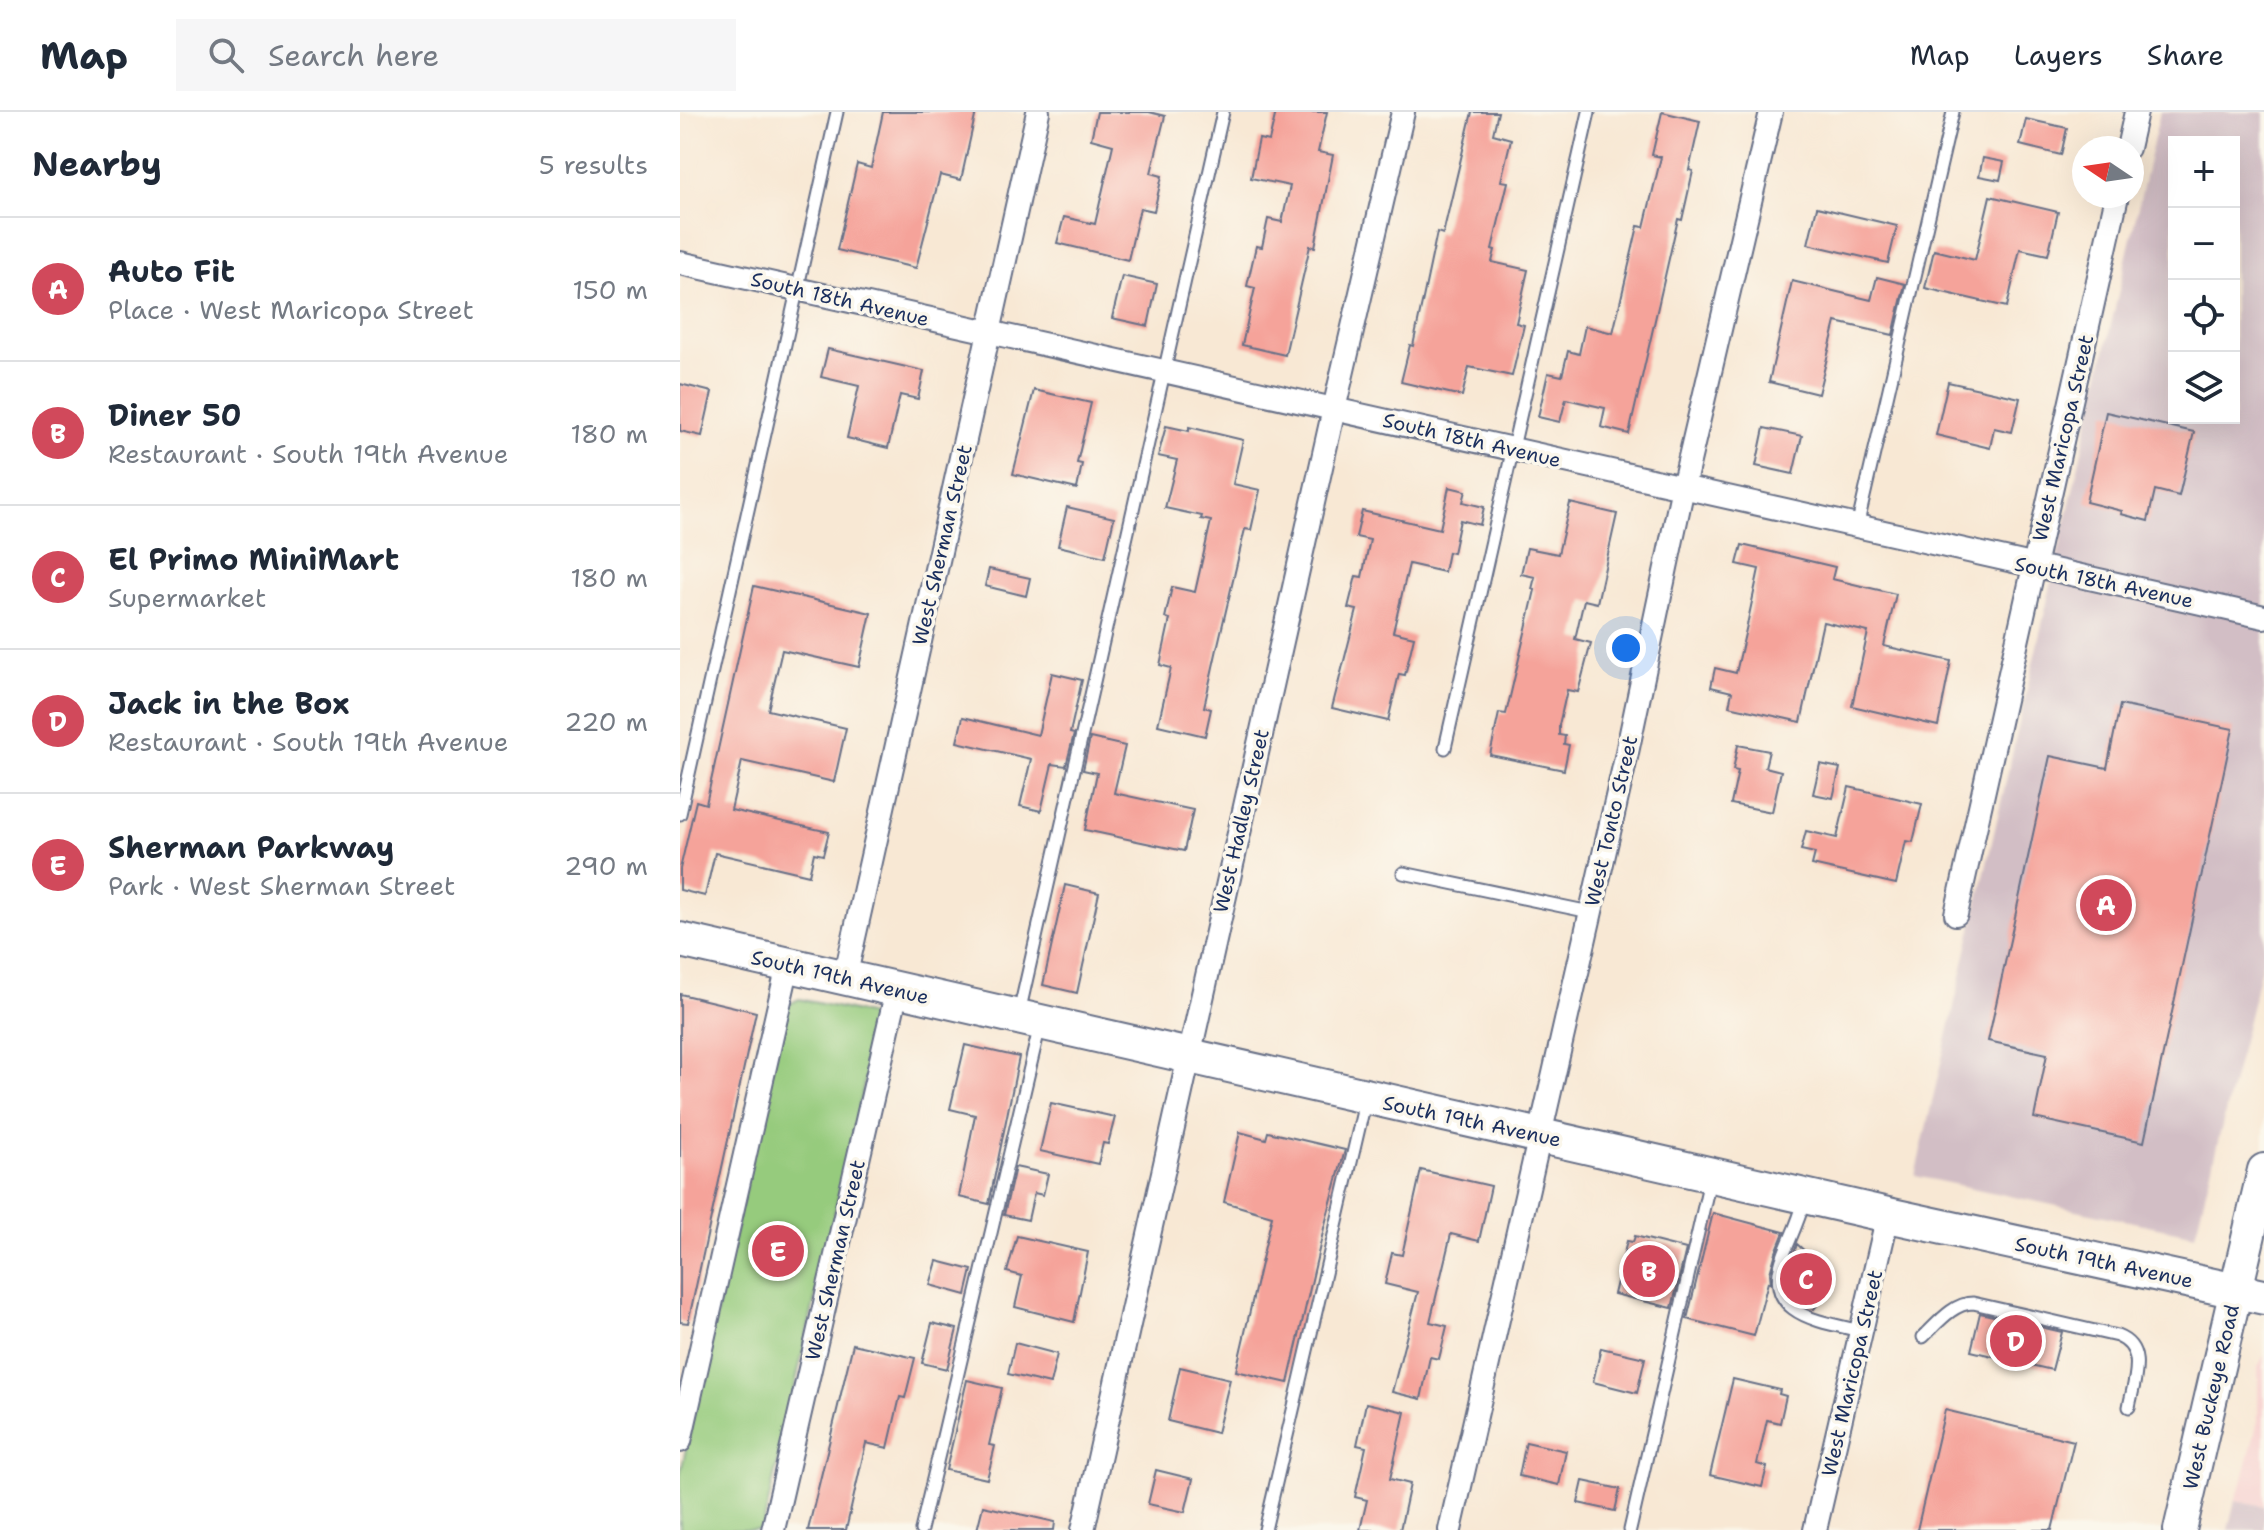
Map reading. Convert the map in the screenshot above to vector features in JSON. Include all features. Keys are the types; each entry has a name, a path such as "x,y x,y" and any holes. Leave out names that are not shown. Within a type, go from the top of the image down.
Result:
{"main road":[{"name":"South 19th Avenue","path":"680,940 1366,1098 2250,1294"},
{"name":"West Buckeye Road","path":"2180,1530 2250,1294 2264,1170"}],"street":[{"name":"West Sherman Street","path":"845,978 1038,112"},
{"name":"West Hadley Street","path":"1083,1530 1403,112"},
{"name":"West Tonto Street","path":"1450,1530 1683,487 1771,112"},
{"path":"2131,136 2136,112"},
{"name":"West Maricopa Street","path":"1956,914 2114,208"},
{"name":"South 18th Avenue","path":"680,263 2264,617"},
{"path":"680,1441 788,965"},
{"name":"West Sherman Street","path":"773,1530 897,990"},
{"name":"West Maricopa Street","path":"1815,1530 1888,1215"}],"lane":[{"path":"680,814 837,112"},
{"path":"921,1530 1164,371 1223,112"},
{"path":"1445,748 1589,112"},
{"path":"1857,527 1953,112"},
{"path":"1403,873 1590,912"},
{"path":"1265,1530 1366,1098"},
{"path":"1630,1530 1711,1175"},
{"path":"1805,1196 1797,1228 1779,1271 1781,1299 1800,1314 1861,1331"},
{"path":"1923,1337 1964,1303 2117,1336 2128,1340 2135,1348 2136,1372 2129,1407"}],"shaded area":[{"path":"2160,112 2264,112 2264,955 2195,1235 1915,1176 2138,208 2144,208 2144,181"},
{"path":"2264,1355 2264,1506 2235,1500 2258,1421 2258,1367"},
{"path":"2235,1500 2264,1506 2264,1530 2228,1530"}],"green space":[{"path":"799,999 867,1014 874,1019 877,1027 762,1530 680,1530 680,1475 785,1010"}],"building":[{"path":"883,112 976,112 961,180 940,175 916,268 837,250 857,164 871,168"},
{"path":"1097,112 1149,112 1165,116 1151,173 1162,176 1154,211 1140,208 1128,260 1057,243 1064,217 1095,224 1113,145 1091,139"},
{"path":"1276,112 1327,112 1318,152 1333,155 1315,247 1310,246 1285,355 1242,345 1255,288 1247,286 1256,246 1262,247 1268,219 1282,222 1290,186 1251,178 1259,139 1269,141"},
{"path":"1472,112 1498,112 1493,134 1511,139 1501,181 1508,182 1492,249 1495,250 1492,262 1528,270 1516,323 1524,325 1512,376 1469,367 1462,396 1401,382 1410,345 1413,346 1437,232 1443,234"},
{"path":"1662,112 1700,121 1682,220 1678,219 1629,434 1601,427 1605,408 1566,399 1560,422 1538,417 1548,373 1562,376 1568,351 1579,354 1585,326 1613,333 1638,226 1644,227 1661,157 1652,155"},
{"path":"2026,119 2067,128 2061,155 2020,145"},
{"path":"1983,158 2004,162 2000,180 1979,176"},
{"path":"1990,196 2058,212 2048,255 2020,249 2007,307 1925,288 1934,250 1975,260"},
{"path":"1817,207 1897,226 1888,263 1808,244"},
{"path":"1122,276 1157,284 1148,326 1112,318"},
{"path":"1877,277 1905,284 1893,335 1836,322 1818,394 1769,382 1792,281 1871,300"},
{"path":"828,349 924,371 918,399 900,395 888,448 847,438 859,386 821,377"},
{"path":"1948,382 2020,398 2012,432 1994,428 1990,448 1936,435"},
{"path":"680,384 712,392 702,436 680,431"},
{"path":"1034,390 1091,403 1077,463 1082,464 1077,489 1013,474"},
{"path":"2106,412 2194,432 2179,496 2155,490 2148,521 2086,502"},
{"path":"1166,426 1189,431 1189,427 1243,440 1233,484 1260,490 1251,530 1245,529 1204,707 1211,709 1205,736 1158,725 1171,668 1160,665 1170,619 1165,618 1172,587 1195,592 1211,521 1165,508 1177,460 1158,456"},
{"path":"1764,428 1802,436 1793,474 1756,466"},
{"path":"1449,487 1466,491 1463,502 1484,507 1480,525 1460,520 1453,553 1448,552 1444,572 1409,564 1393,632 1414,637 1405,675 1399,674 1388,721 1332,708 1357,610 1348,608 1356,576 1362,577 1370,540 1356,537 1362,511 1440,529"},
{"path":"1570,503 1617,514 1597,603 1584,600 1575,639 1591,643 1578,692 1567,690 1559,725 1559,735 1565,736 1564,744 1569,745 1564,770 1490,755 1499,713 1506,714 1535,590 1532,589 1535,577 1521,574 1527,548 1558,554"},
{"path":"1067,507 1114,518 1105,557 1058,546"},
{"path":"1742,545 1835,567 1832,579 1896,594 1884,646 1951,661 1938,726 1852,706 1868,632 1823,622 1801,722 1729,706 1732,692 1711,687 1715,668 1736,673 1747,625 1759,569 1737,564"},
{"path":"989,569 1030,578 1026,596 985,586"},
{"path":"754,586 871,613 859,667 782,650 768,710 846,728 834,782 742,761 731,810 829,832 823,855 814,853 809,875 715,853 705,896 680,890 680,869 696,801 706,804"},
{"path":"1052,673 1082,680 1066,766 1052,764 1041,811 1020,806 1031,759 957,742 963,717 1038,735"},
{"path":"2120,705 2233,729 2144,1142 2034,1118 2047,1054 1988,1041 2050,756 2107,768"},
{"path":"1090,738 1125,746 1114,793 1193,810 1184,851 1085,830 1097,773 1083,770"},
{"path":"1738,745 1769,751 1765,767 1781,771 1772,812 1731,804 1738,771 1733,770"},
{"path":"1820,764 1840,768 1833,798 1813,794"},
{"path":"1849,787 1922,804 1913,842 1906,841 1896,884 1812,865 1815,853 1801,850 1806,831 1837,838"},
{"path":"1065,885 1099,893 1077,993 1043,985"},
{"path":"680,994 756,1012 688,1323 680,1322"},
{"path":"965,1045 1019,1057 989,1204 959,1197 975,1115 950,1109"},
{"path":"1051,1103 1115,1117 1108,1144 1103,1143 1098,1164 1040,1151"},
{"path":"1240,1132 1266,1139 1268,1132 1345,1150 1288,1383 1236,1371 1272,1216 1224,1202"},
{"path":"1015,1167 1048,1174 1043,1195 1034,1193 1028,1220 1004,1215"},
{"path":"1421,1170 1491,1186 1479,1241 1451,1234 1430,1322 1447,1326 1439,1359 1430,1357 1421,1399 1392,1392 1418,1292 1385,1284 1392,1253 1402,1255"},
{"path":"1713,1213 1784,1232 1754,1336 1687,1319"},
{"path":"1017,1236 1088,1252 1074,1322 1015,1307 1022,1276 1007,1272"},
{"path":"1635,1236 1686,1249 1672,1308 1614,1294 1627,1241 1633,1242"},
{"path":"1797,1244 1809,1255 1818,1255 1827,1263 1829,1270 1823,1281 1819,1303 1814,1309 1793,1297 1788,1288 1787,1275"},
{"path":"937,1261 972,1270 966,1295 930,1285"},
{"path":"1980,1313 2062,1332 2052,1370 1971,1351"},
{"path":"932,1323 957,1329 947,1369 922,1363"},
{"path":"1015,1343 1057,1354 1050,1384 1008,1374"},
{"path":"853,1344 915,1358 905,1398 900,1397 888,1448 866,1443 846,1530 808,1530"},
{"path":"1601,1348 1645,1358 1637,1393 1593,1382"},
{"path":"1180,1367 1230,1379 1217,1433 1168,1421"},
{"path":"1733,1379 1780,1390 1779,1394 1786,1396 1780,1423 1767,1420 1757,1464 1767,1467 1762,1487 1710,1475"},
{"path":"967,1380 1002,1388 989,1445 995,1446 987,1479 946,1470"},
{"path":"1366,1403 1405,1412 1390,1479 1410,1484 1400,1530 1360,1530 1367,1500 1355,1497 1366,1447 1357,1445"},
{"path":"1945,1410 2074,1441 2052,1530 1917,1530"},
{"path":"1526,1442 1566,1451 1559,1485 1519,1476"},
{"path":"1156,1470 1193,1479 1185,1512 1148,1504"},
{"path":"1583,1481 1620,1489 1615,1511 1578,1503"},
{"path":"983,1506 1055,1522 1054,1530 977,1530"}],"place":[{"name":"Auto Fit","path":"2106,905"},
{"name":"Sherman Parkway","path":"778,1251"},
{"name":"Diner 50","path":"1649,1271"},
{"name":"El Primo MiniMart","path":"1806,1279"},
{"name":"Jack in the Box","path":"2016,1341"}]}
